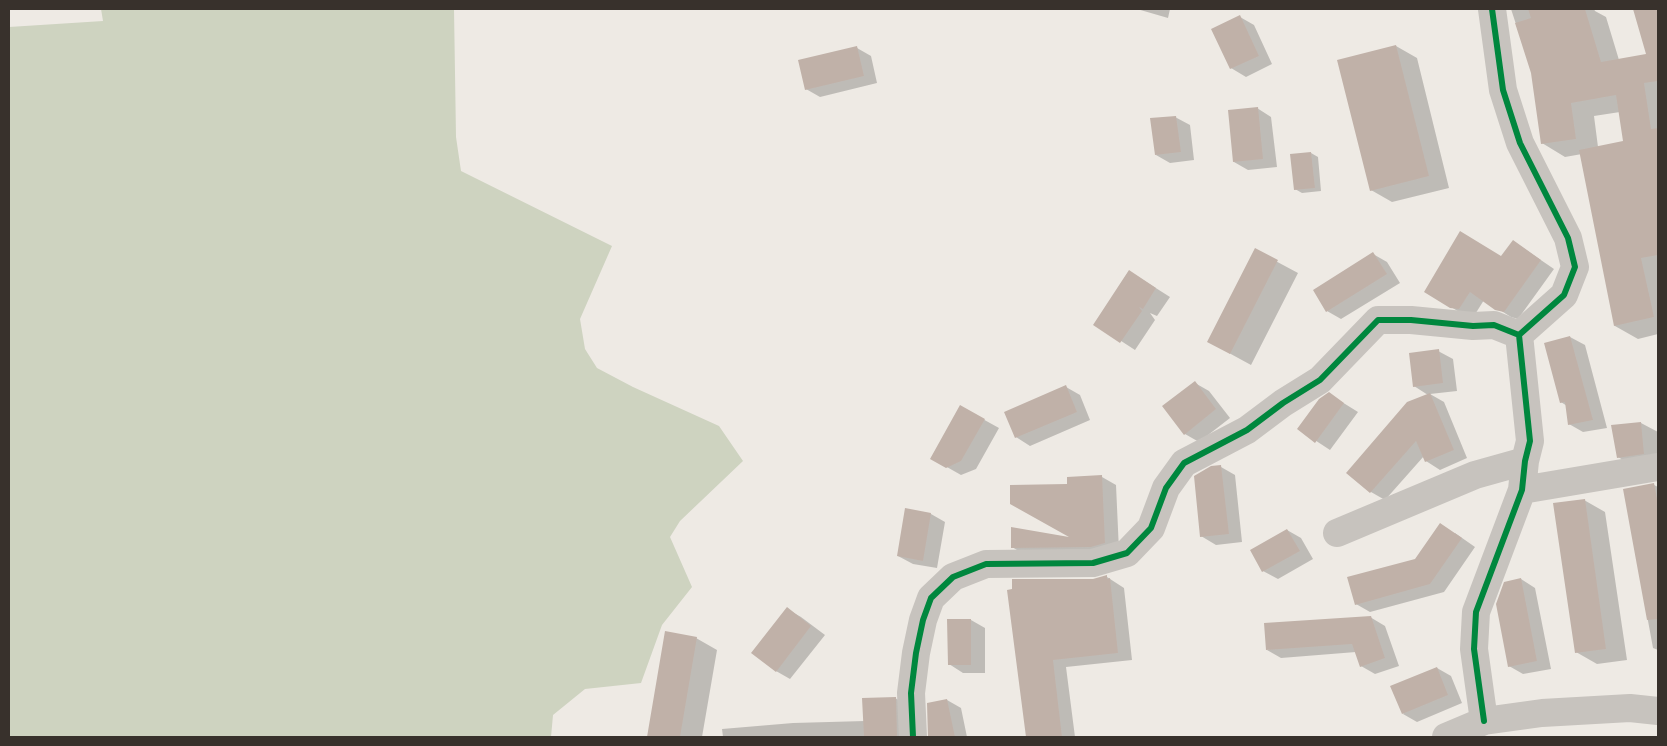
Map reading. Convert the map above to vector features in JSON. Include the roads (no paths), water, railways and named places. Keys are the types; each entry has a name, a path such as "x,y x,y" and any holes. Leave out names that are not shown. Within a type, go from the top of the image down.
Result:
{"street":[{"path":"1492,9 1503,90 1520,143 1568,238 1575,268 1564,296 1519,335"},
{"path":"913,737 911,693 916,653 924,620 931,598 953,577 986,564 1093,563 1127,553 1151,528 1166,488 1184,463 1247,430 1283,403 1320,380 1378,320 1411,320 1472,326 1494,325 1519,335"},
{"path":"1484,721 1474,649 1476,612 1522,490 1525,462 1530,441 1519,335"},
{"path":"1337,534 1475,475 1525,462"},
{"path":"1522,490 1658,467"},
{"path":"1446,737 1484,721 1542,713 1630,708 1658,711"}]}
